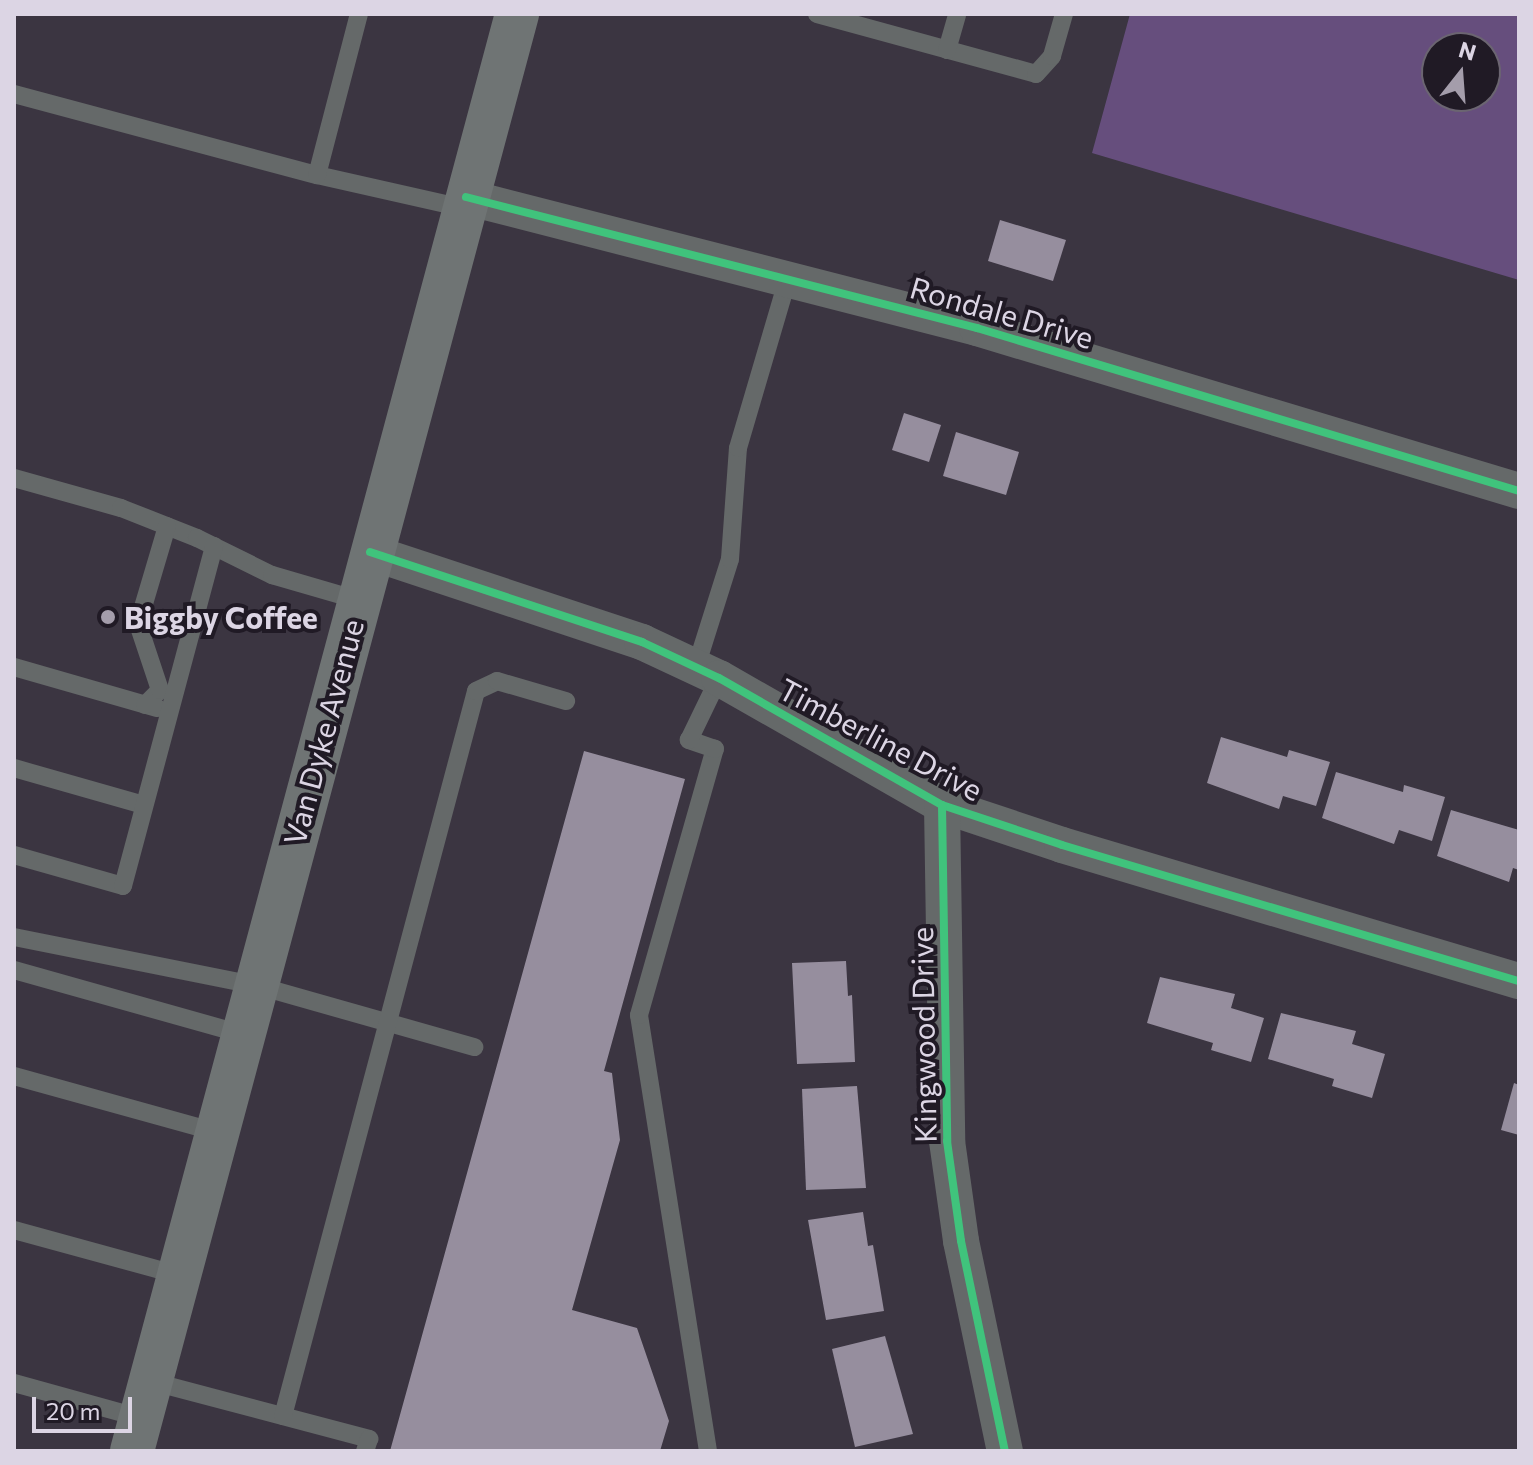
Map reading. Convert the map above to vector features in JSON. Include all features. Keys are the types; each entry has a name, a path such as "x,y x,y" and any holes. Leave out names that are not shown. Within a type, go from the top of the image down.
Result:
{"main road":[{"name":"Van Dyke Avenue","path":"141,1417 370,552 517,14"}],"street":[{"name":"Rondale Drive","path":"464,202 977,328 1519,491"},
{"name":"Timberline Drive","path":"370,552 642,642 707,673 942,805 1062,845 1519,981"},
{"name":"Kingwood Drive","path":"942,805 947,1141 961,1241 1005,1451"}],"lane":[{"path":"317,175 359,14"},
{"path":"817,14 1036,74 1052,56 1064,14"},
{"path":"947,50 957,14"},
{"path":"14,94 317,175 464,202"},
{"path":"708,1451 639,1015 715,749 689,740 707,673 730,559 738,448 787,281"},
{"path":"14,478 121,508 214,546 272,575 358,600"},
{"path":"145,705 160,690 138,624 167,526"},
{"path":"14,855 123,886 214,546"},
{"path":"14,667 168,712"},
{"path":"283,1416 476,691 497,681 566,701"},
{"path":"14,768 144,805"},
{"path":"14,937 255,985 474,1047"},
{"path":"14,970 242,1034"},
{"path":"14,1076 216,1132"},
{"path":"14,1230 178,1275"},
{"path":"14,1383 141,1417 283,1416 369,1439 365,1451"}],"shaded area":[{"path":"1130,14 1519,14 1519,280 1092,153"}],"building":[{"path":"1000,220 1066,240 1053,281 988,261"},
{"path":"904,413 941,425 929,462 892,450"},
{"path":"956,432 1019,452 1006,495 943,476"},
{"path":"1221,737 1287,757 1289,750 1330,762 1316,806 1283,796 1279,809 1207,783"},
{"path":"584,751 685,779 604,1071 612,1073 620,1140 572,1310 637,1328 669,1421 660,1451 390,1451"},
{"path":"1336,772 1403,792 1404,785 1445,797 1432,841 1399,830 1394,844 1322,818"},
{"path":"1451,810 1519,830 1519,870 1513,868 1509,882 1437,856"},
{"path":"846,961 848,996 852,995 855,1062 797,1064 792,963"},
{"path":"1160,977 1235,994 1231,1008 1264,1018 1251,1062 1211,1050 1213,1043 1147,1023"},
{"path":"1281,1013 1356,1031 1352,1044 1385,1054 1372,1098 1332,1086 1334,1079 1268,1059"},
{"path":"1514,1083 1519,1085 1519,1135 1501,1130"},
{"path":"857,1086 866,1188 806,1190 802,1089"},
{"path":"863,1212 868,1246 873,1245 884,1311 826,1320 808,1220"},
{"path":"885,1336 913,1434 855,1447 832,1349"}],"cycle path":[{"path":"466,197 977,328 1519,491"},
{"path":"370,552 642,642 719,678 942,805 1062,845 1519,981"},
{"path":"942,805 947,1141 961,1241 1005,1451"}],"place":[{"name":"Biggby Coffee","path":"108,617"}]}
